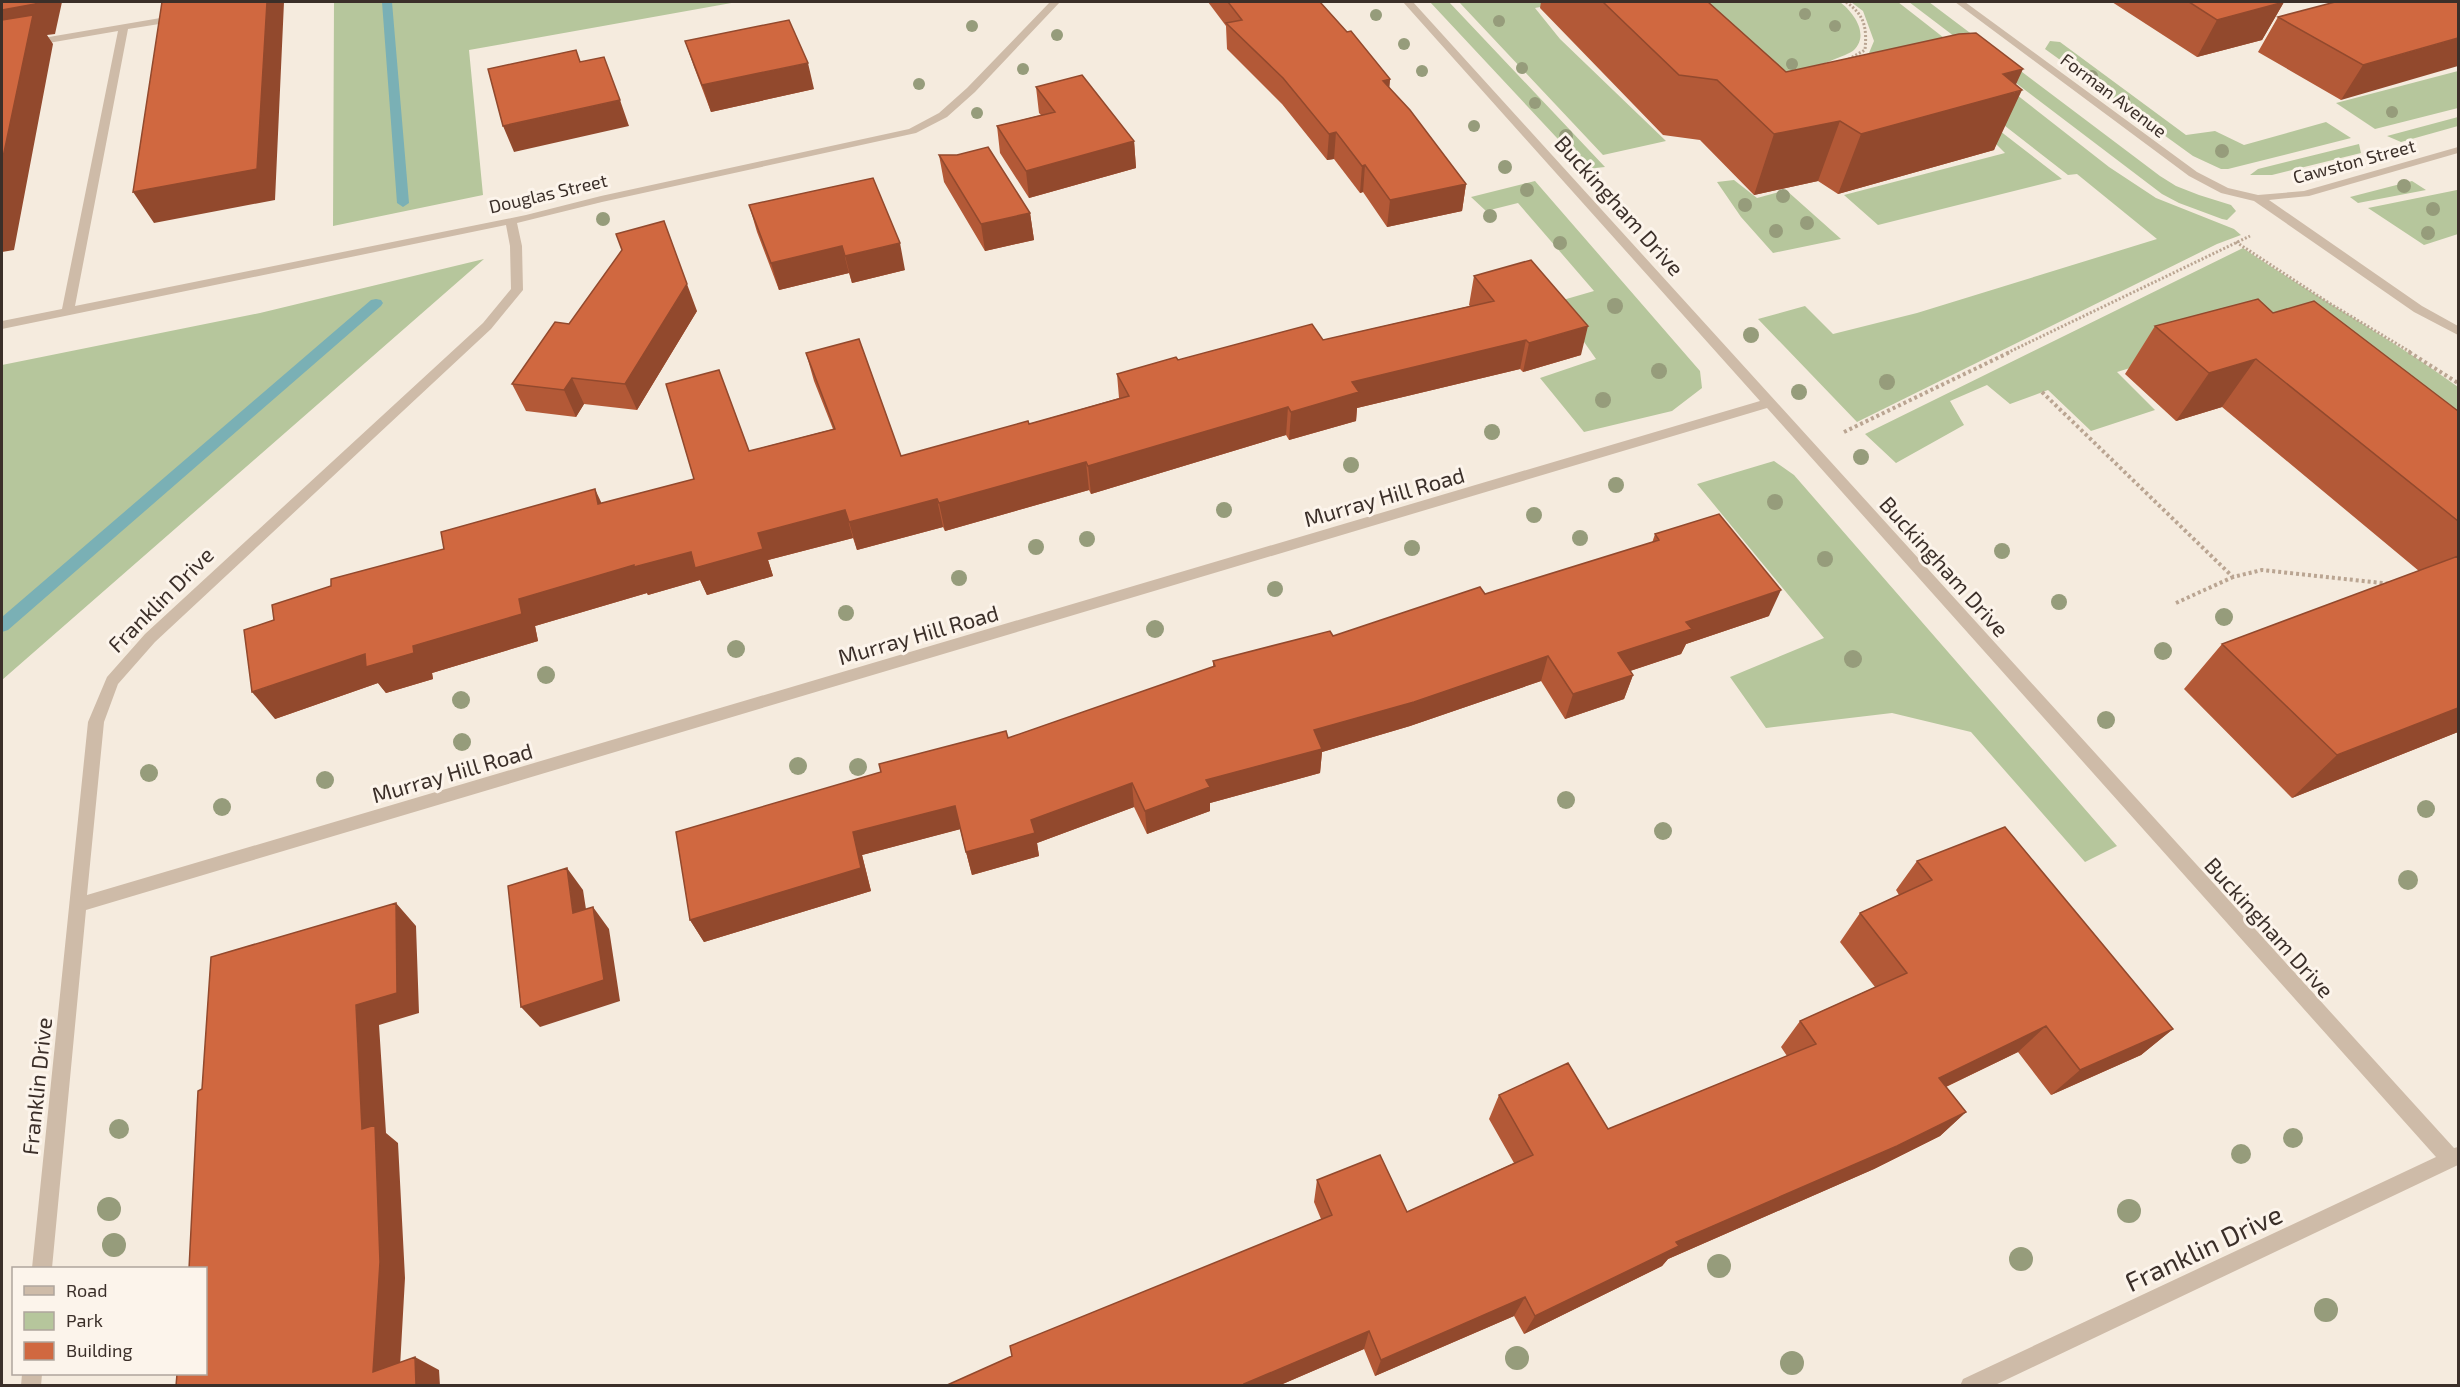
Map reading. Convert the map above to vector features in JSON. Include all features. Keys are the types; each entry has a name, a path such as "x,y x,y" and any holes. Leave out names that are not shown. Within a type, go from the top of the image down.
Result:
{"street":[{"name":"Douglas Street","path":"2,325 511,221 912,131 943,115 1055,2"},
{"name":"Buckingham Drive","path":"1408,2 2455,1157"},
{"name":"Forman Avenue","path":"1959,2 2193,174 2225,191 2258,198"},
{"path":"2,48 193,15"},
{"path":"69,311 124,27"},
{"name":"Cawston Street","path":"2258,198 2305,194 2458,150"},
{"path":"2258,198 2418,309 2458,331"},
{"name":"Franklin Drive","path":"42,1267 96,722 112,681 150,638 487,326 517,290 516,246 511,221"},
{"name":"Murray Hill Road","path":"78,905 1770,403"},
{"name":"Franklin Drive","path":"1970,1386 2455,1157"}],"path":[{"path":"1842,61 1865,50 1867,28 1858,10 1846,2"},
{"path":"1808,445 1856,428 2252,235 2243,225 2237,209 2258,198"},
{"path":"2235,242 2266,258 2288,276 2331,304 2409,349 2458,383"},
{"path":"2042,392 2233,577"},
{"path":"2176,603 2233,577 2262,570 2395,584"}],"green space":[{"path":"334,2 737,2 469,50 483,195 333,226"},
{"path":"1430,2 1449,2 1605,167 1586,169"},
{"path":"1459,2 1554,2 1556,4 1535,8 1560,39 1666,141 1603,155"},
{"path":"1650,2 1840,2 1850,11 1858,24 1859,44 1854,50 1802,73 1795,88"},
{"path":"1851,2 1898,2 2109,167 2156,198 2234,229 2241,235 2217,244 1857,422 1758,319 1805,306 1833,334 1917,313 2157,239 2077,174 2068,175 1973,101 1849,62 1869,53 1874,41 1863,11"},
{"path":"1909,2 1929,2 2160,176 2176,186 2231,205 2236,211 2227,220 2222,219 2162,194"},
{"path":"2050,41 2060,42 2186,135 2215,131 2244,145 2326,122 2351,138 2221,169 2193,156 2045,49"},
{"path":"2458,71 2458,108 2375,129 2336,103"},
{"path":"2458,117 2458,126 2401,142 2387,136"},
{"path":"2000,131 2062,179 1878,225 1844,195 2005,153 1987,135"},
{"path":"2359,144 2361,153 2272,175 2250,175 2258,169"},
{"path":"1734,180 1757,198 1786,190 1841,239 1773,253 1741,217 1717,182"},
{"path":"1535,181 1700,371 1702,388 1672,411 1584,432 1540,378 1596,359 1556,302 1594,291 1518,203 1486,211 1471,197"},
{"path":"2412,181 2426,190 2358,203 2350,197"},
{"path":"2457,190 2458,234 2424,245 2368,208"},
{"path":"2243,248 2458,387 2458,468 2222,340 2117,372 2155,410 2091,431 2048,390 2010,404 1987,385 1950,401 1964,425 1896,463 1865,434"},
{"path":"484,259 2,680 2,365 260,313"},
{"path":"1774,461 1794,475 2117,846 2085,862 1971,732 1892,713 1766,728 1730,677 1824,638 1697,484"}],"building":[{"path":"2,2 36,2 2,10"},
{"path":"162,2 267,2 257,169 133,192"},
{"path":"1228,2 1320,2 1347,32 1351,31 1390,79 1383,81 1410,110 1466,184 1390,200 1365,165 1362,166 1336,132 1329,134 1283,78 1226,23 1242,20"},
{"path":"1603,2 1708,2 1786,72 1959,34 1976,33 2023,69 2003,74 2022,90 1861,134 1840,121 1774,134 1717,80 1679,75"},
{"path":"2189,2 2284,2 2217,20"},
{"path":"2335,2 2458,2 2458,38 2363,65 2278,17"},
{"path":"33,15 2,162 2,20"},
{"path":"789,20 808,63 702,85 685,41"},
{"path":"576,50 580,62 604,57 620,100 503,126 488,69"},
{"path":"1082,75 1134,141 1026,171 997,126 1055,112 1036,87"},
{"path":"988,147 1030,213 981,224 939,155 957,155"},
{"path":"873,178 900,243 845,256 842,246 771,263 749,205"},
{"path":"664,221 687,284 625,384 572,378 564,390 512,384 555,322 569,324 622,250 616,234"},
{"path":"1531,260 1588,326 1529,343 1526,340 1352,382 1359,392 1291,412 1288,407 1088,466 1086,462 939,503 937,499 849,522 845,510 758,533 763,549 695,568 691,552 634,567 634,565 519,599 522,614 413,646 414,653 366,667 365,654 252,692 244,630 274,620 272,605 331,586 331,579 444,549 441,532 595,489 598,504 694,479 666,384 719,370 749,451 835,429 806,353 859,339 901,456 1129,396 1117,374 1176,357 1178,360 1312,324 1323,340 1494,301 1474,276"},
{"path":"2258,299 2273,313 2314,301 2458,411 2458,521 2256,359 2209,373 2155,326"},
{"path":"1719,514 1781,590 1686,622 1692,629 1618,653 1633,675 1573,694 1548,656 1414,702 1314,730 1322,749 1206,780 1210,787 1145,811 1132,783 1031,820 1035,833 966,852 955,806 853,832 861,868 690,920 676,832 881,772 879,764 1006,731 1008,738 1215,666 1213,661 1330,631 1333,636 1480,587 1485,594 1659,540 1655,534"},
{"path":"2458,556 2458,708 2337,755 2222,644"},
{"path":"2005,827 2173,1029 2080,1070 2046,1026 1939,1078 1966,1112 1897,1146 1676,1242 1679,1246 1535,1316 1525,1297 1381,1360 1369,1331 1244,1384 1245,1386 945,1386 1012,1356 1010,1346 1332,1215 1317,1180 1380,1155 1407,1212 1533,1155 1499,1095 1568,1063 1608,1129 1816,1044 1800,1021 1907,973 1860,913 1932,880 1917,861"},
{"path":"567,868 573,913 593,907 604,980 521,1007 508,886"},
{"path":"396,903 397,993 356,1005 362,1129 375,1125 380,1262 373,1372 415,1357 416,1386 176,1386 177,1375 207,1375 207,1267 189,1267 198,1091 202,1089 211,957"}],"waterway":[{"path":"387,2 403,203"},
{"path":"2,626 376,303"}]}
